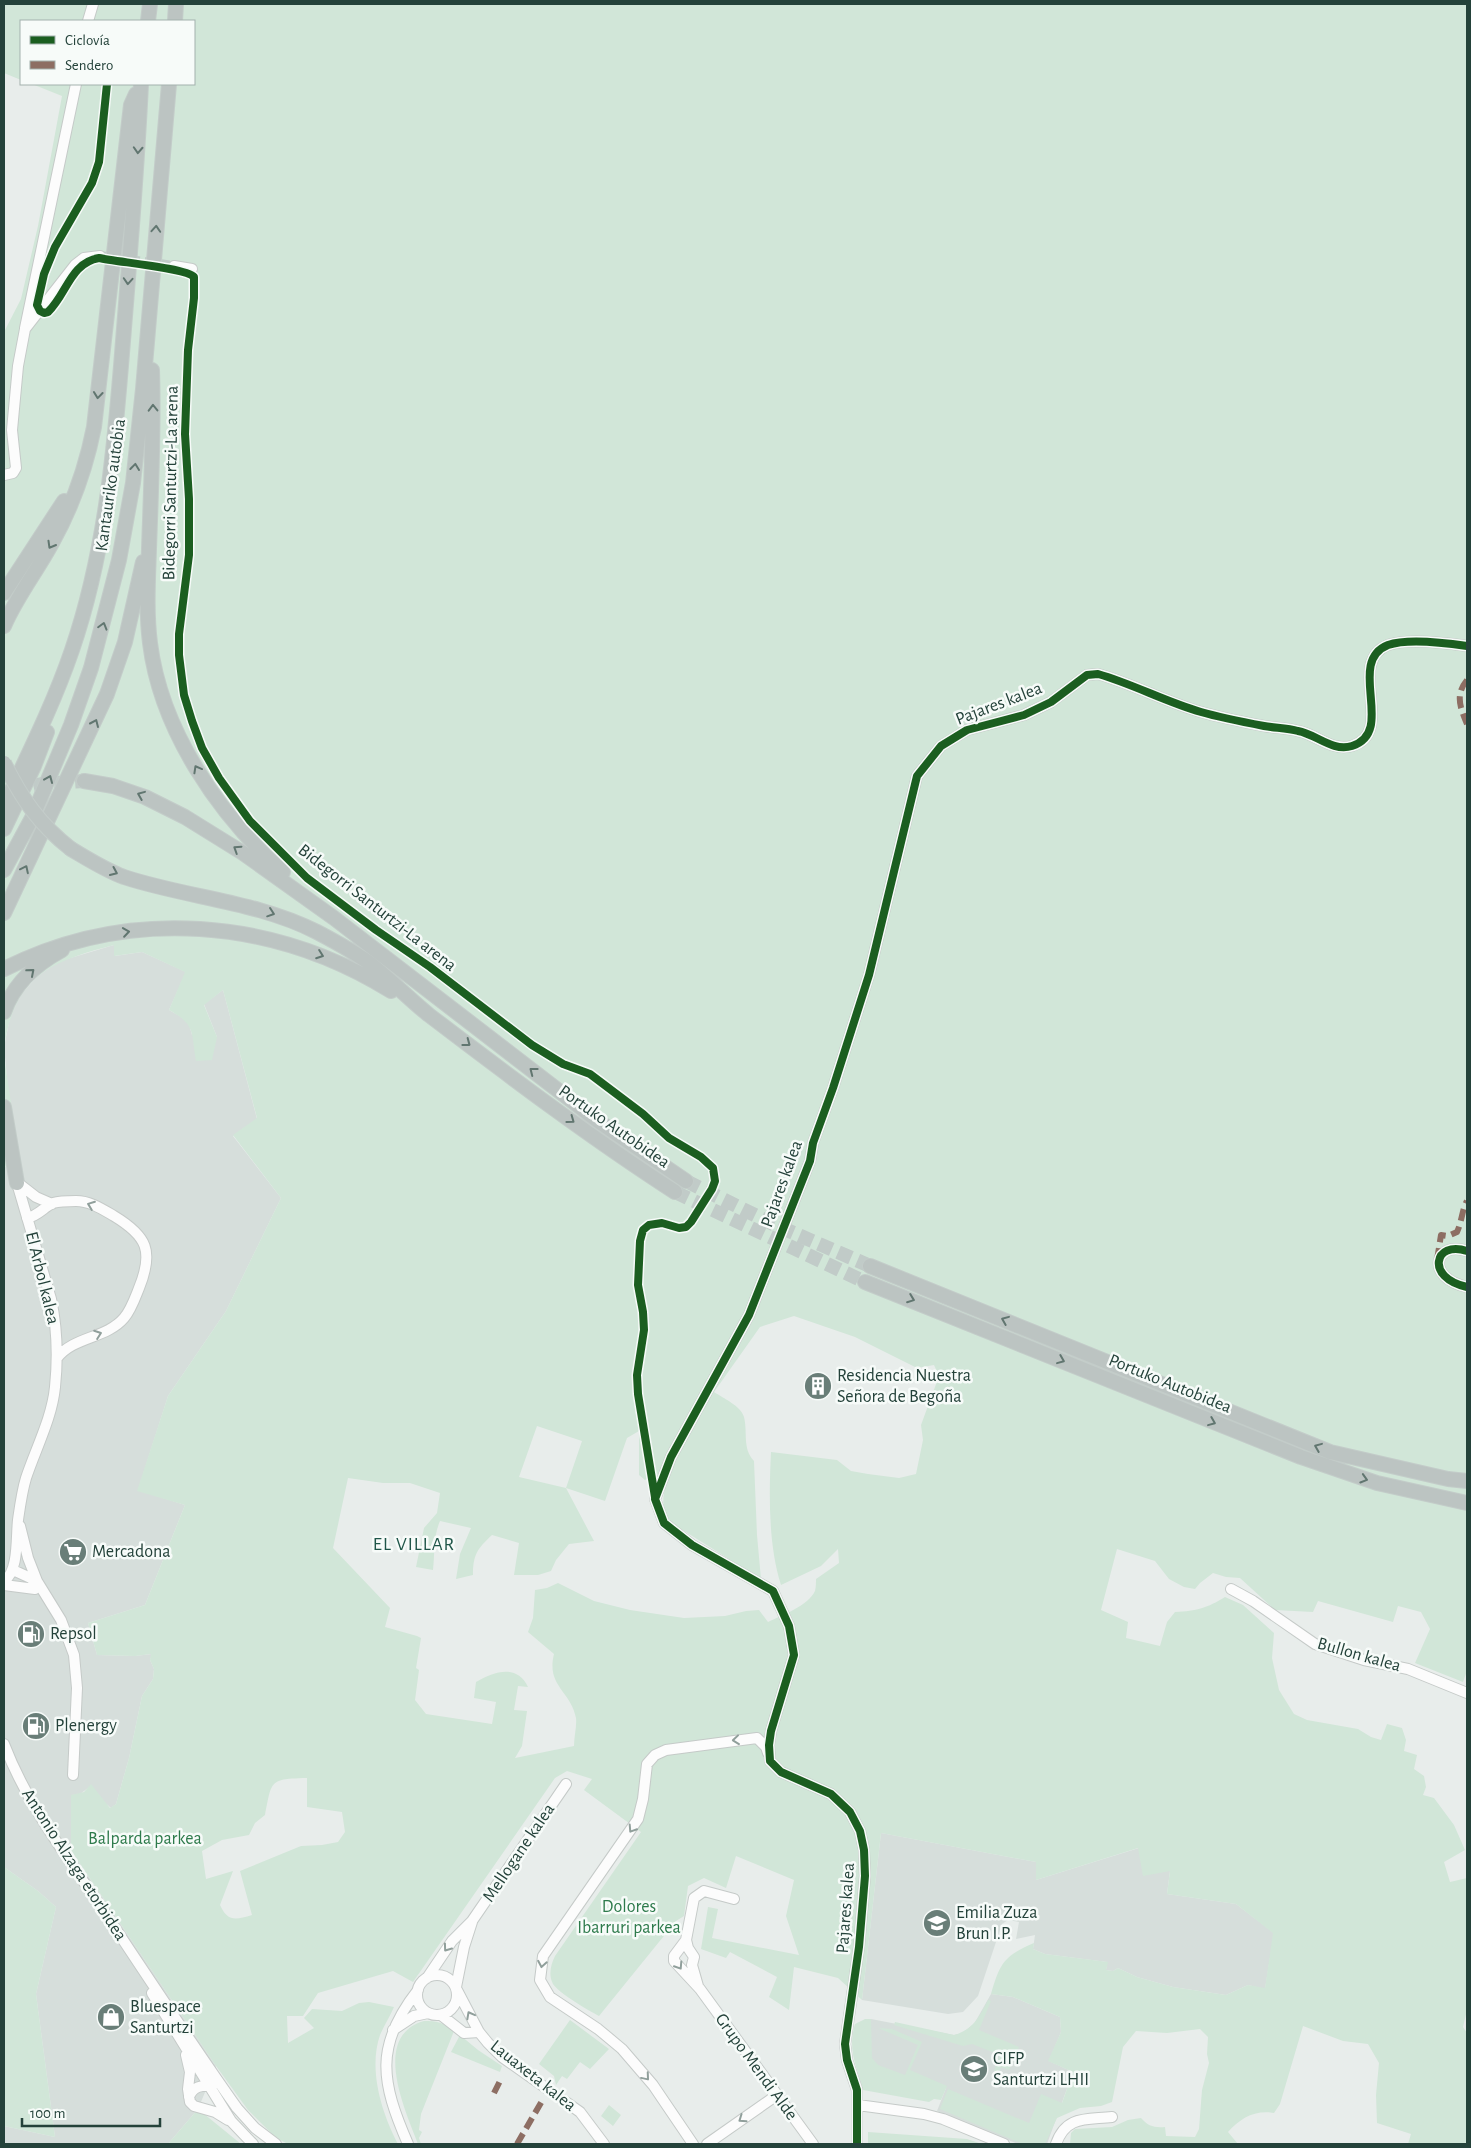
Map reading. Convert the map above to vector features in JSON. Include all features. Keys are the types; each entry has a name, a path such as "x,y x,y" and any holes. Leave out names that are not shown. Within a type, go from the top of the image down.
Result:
{"highway":[{"path":"148,20 150,4"},
{"path":"175,20 176,4"},
{"path":"4,626 14,603 52,544 70,508 84,468 94,427 131,106 141,85"},
{"name":"Kantauriko autobia","path":"4,806 72,650 96,555 110,480 126,311 141,85"},
{"name":"Kantauriko autobia","path":"4,870 32,818 71,725 91,668 106,614 128,519 150,312 169,85"},
{"path":"150,312 154,414 148,623 155,669 168,710 184,745 201,777 218,802 246,837 334,918"},
{"path":"4,593 57,514 84,468"},
{"path":"4,913 107,694 124,642 150,526"},
{"path":"4,829 34,766 50,725 72,650"},
{"path":"4,763 19,794 36,817 71,849 96,864 124,877 259,909 316,931 372,965 428,1013"},
{"path":"84,782 113,786 130,791 185,816 243,853 334,918"},
{"name":"Portuko Autobidea","path":"334,918 598,1121 686,1181"},
{"path":"4,969 45,950 114,933 161,928 210,928 249,934 292,944 335,960 370,978 428,1013"},
{"path":"4,1012 16,988 27,975 49,958 79,942"},
{"name":"Portuko Autobidea","path":"428,1013 531,1091 636,1167 675,1192"},
{"path":"4,1106 17,1183"},
{"path":"4,1140 17,1183"},
{"name":"Portuko Autobidea","path":"870,1266 1330,1452 1448,1479 1467,1481"},
{"name":"Portuko Autobidea","path":"865,1282 1309,1460 1377,1483 1467,1503"}],"street":[{"path":"88,20 93,4"},
{"path":"4,475 13,473 16,468 12,430 18,366 76,85"},
{"path":"25,329 75,265 84,258 100,256"},
{"path":"174,266 192,269"},
{"name":"Pajares kalea","path":"857,2144 857,2090 847,2060 845,2044 859,1947 865,1876 864,1850 860,1831 850,1812 831,1794 781,1772 770,1761 768,1745 771,1731 794,1655 789,1626 773,1591 692,1545 664,1523 655,1499 671,1457 748,1315 810,1161 813,1143 869,975 917,776 941,746 967,730 1024,715 1050,702 1087,675 1098,674 1202,712 1265,726 1300,731 1320,741 1339,746 1352,746 1364,738 1370,730 1370,665 1376,654 1387,646 1401,642 1467,646"},
{"path":"17,1183 36,1197 52,1204 76,1201 89,1202 106,1212 131,1227 141,1236 148,1261 146,1272 124,1319 109,1330 78,1341 63,1350 57,1358"},
{"name":"El Arbol kalea","path":"13,1570 18,1520 25,1480 49,1416 55,1388 57,1358 55,1316 43,1268 17,1183"},
{"path":"28,1218 43,1212 52,1204"},
{"path":"1467,1251 1460,1248 1448,1250 1438,1263 1446,1280 1467,1287"},
{"name":"El Arbol kalea","path":"18,1520 28,1558 39,1585 60,1620 74,1655 77,1688 73,1776"},
{"path":"4,1581 13,1570 39,1585"},
{"path":"4,1586 29,1588 39,1585"},
{"name":"Bullon kalea","path":"1231,1589 1253,1601 1315,1644 1364,1660 1408,1669 1467,1692"},
{"path":"693,2144 653,2085 622,2049 598,2029 550,1997 540,1980 543,1956 638,1819 644,1799 647,1764 655,1755 666,1750 757,1738 771,1731"},
{"path":"757,1738 766,1747 770,1761"},
{"name":"Antonio Alzaga etorbidea","path":"4,1744 26,1794 46,1828 133,1957 237,2108 255,2128 275,2144"},
{"name":"Mellogane kalea","path":"427,1978 452,1941 472,1921 566,1784"},
{"name":"Grupo Mendi Alde","path":"734,1899 704,1891 694,1898 686,1940 674,1956 674,1961 700,1989 813,2144"},
{"name":"Mellogane kalea","path":"457,1989 464,1947 472,1921"},
{"name":"Grupo Mendi Alde","path":"686,1940 688,1948 694,1957 692,1965 700,1989"},
{"name":"Antonio Alzaga etorbidea","path":"133,1957 161,2010 233,2124 253,2144"},
{"path":"392,2030 414,2016 428,2013 441,2016 452,2009 456,2003 457,1989 445,1977 439,1975 427,1978 403,2010 392,2030 386,2055 388,2086 392,2104 408,2144"},
{"name":"Lauaxeta kalea","path":"457,1989 479,2032 502,2057 580,2112 604,2144"},
{"path":"418,1990 419,2003 428,2013"},
{"name":"Lauaxeta kalea","path":"441,2016 464,2033 479,2032"},
{"path":"184,2029 186,2040 209,2076 211,2087 207,2103 202,2107"},
{"path":"184,2047 190,2072 188,2084 189,2097 194,2106 215,2112 233,2124"},
{"path":"189,2097 190,2091 196,2087 216,2087 237,2116 259,2137 275,2144"},
{"path":"707,2144 777,2095"},
{"path":"858,2105 924,2114 943,2119 1004,2144"},
{"path":"1056,2144 1060,2133 1072,2122 1112,2117"}],"shaded area":[{"path":"114,945 115,956 142,952 186,972 169,1010 185,1019 189,1024 192,1035 217,1037 204,1004 223,990 257,1119 233,1136 281,1198 226,1311 168,1396 138,1490 185,1505 145,1605 88,1623 97,1655 135,1656 152,1654 150,1660 154,1669 153,1679 142,1696 129,1758 116,1804 111,1808 88,1788 80,1794 72,1795 71,1850 216,2066 198,2109 168,2144 4,2144 4,2126 55,2137 36,1994 56,1907 38,1891 4,1867 4,1167 20,1163 9,1098 4,1047 11,1013 22,993 38,976 57,962"},
{"path":"881,1833 1036,1862 1036,1880 1139,1848 1170,1871 1167,1894 1236,1904 1274,1933 1265,1989 1248,1985 1226,1995 1173,1987 1137,1977 1118,1968 1113,1971 1106,1970 1107,1962 1045,1954 1033,1949 1035,1935 1016,1939 1019,1922 1008,1920 1002,1924 978,1996 963,2012 948,2014 862,2000"},
{"name":"CIFP Santurtzi LHII","path":"991,1994 1013,1997 1060,2017 1061,2032 1049,2061 1073,2072 1047,2144 1018,2144 937,2111 946,2088 869,2070 871,2019 954,2035 962,2033 974,2024"}],"green space":[{"path":"4,4 1467,4 1467,1671 1463,1682 1415,1663 1430,1629 1421,1612 1398,1606 1393,1622 1318,1601 1313,1612 1275,1610 1240,1578 1226,1577 1213,1573 1195,1589 1184,1587 1169,1579 1155,1561 1117,1549 1101,1610 1128,1622 1126,1638 1160,1646 1167,1622 1175,1612 1202,1608 1225,1597 1243,1605 1274,1633 1272,1658 1279,1690 1294,1714 1307,1720 1358,1729 1371,1737 1381,1740 1387,1724 1402,1728 1406,1740 1404,1751 1417,1755 1414,1769 1424,1776 1426,1787 1423,1795 1434,1798 1454,1825 1465,1850 1444,1862 1450,1882 1467,1878 1467,2010 1463,2027 1467,2033 1467,2144 1408,2144 1411,2134 1377,2123 1376,2095 1379,2063 1368,2044 1343,2041 1303,2026 1280,2104 1274,2113 1267,2112 1248,2116 1233,2127 1228,2132 1238,2144 1070,2144 1071,2133 1075,2129 1112,2127 1128,2120 1141,2118 1152,2126 1165,2127 1166,2136 1195,2137 1199,2129 1202,2090 1209,2063 1207,2054 1208,2037 1200,2029 1167,2033 1136,2031 1123,2047 1112,2102 1101,2106 1080,2108 1057,2118 1045,2144 1023,2144 940,2109 948,2089 1029,2123 1041,2094 1062,2103 1073,2072 1048,2061 1061,2032 1060,2017 1013,1997 991,1994 997,1975 1005,1962 1016,1952 1034,1943 1033,1949 1045,1954 1108,1962 1106,1970 1113,1971 1118,1968 1137,1977 1173,1987 1226,1995 1248,1985 1265,1988 1273,1933 1236,1904 1167,1894 1170,1871 1143,1876 1138,1848 1036,1880 1036,1862 881,1833 862,2000 838,1978 794,1967 789,2010 769,1997 777,1977 730,1952 726,1958 701,1949 708,1907 718,1909 712,1938 799,1955 786,1916 794,1880 736,1856 726,1888 704,1878 688,1886 684,1916 676,1921 599,2016 574,2002 553,1984 550,1973 551,1966 555,1956 641,1832 584,1790 592,1779 567,1771 555,1778 413,1982 393,1971 318,1993 303,2016 287,2016 288,2043 314,2028 304,2018 312,2009 342,2011 359,2003 369,2002 394,2007 380,2035 377,2049 376,2077 382,2106 398,2144 288,2144 276,2138 248,2110 216,2066 71,1850 71,1795 84,1792 91,1784 110,1808 116,1804 129,1758 142,1696 153,1679 154,1669 150,1660 151,1654 135,1656 97,1655 88,1623 145,1605 185,1505 137,1491 168,1396 226,1311 281,1198 233,1135 257,1118 223,990 204,1005 217,1037 212,1060 196,1061 191,1030 184,1020 169,1010 185,972 142,952 114,956 114,945 71,958 54,966 26,988 9,1023 4,1047 4,332 21,299 38,226 62,96 34,85 195,85 195,20 20,20 20,80 4,73","holes":["794,1316 855,1337 917,1368 934,1365 939,1376 921,1425 923,1440 916,1474 899,1478 868,1474 851,1471 837,1460 771,1452 770,1502 772,1536 781,1585 821,1566 838,1549 839,1563 816,1579 815,1591 801,1605 768,1622 759,1610 725,1616 684,1618 630,1610 594,1601 558,1583 547,1588 535,1590 533,1618 528,1632 554,1654 553,1674 569,1701 576,1718 574,1746 515,1758 522,1746 527,1711 514,1710 518,1686 528,1687 518,1675 512,1672 498,1673 476,1682 474,1698 496,1702 492,1724 426,1714 415,1700 419,1670 416,1668 421,1638 385,1627 390,1608 333,1548 348,1478 383,1483 410,1483 440,1493 437,1513 424,1528 416,1567 433,1570 435,1539 440,1521 471,1528 460,1554 456,1579 473,1575 475,1557 483,1544 492,1535 519,1543 514,1575 538,1575 551,1571 556,1560 569,1544 594,1541 566,1488 605,1501 627,1438 639,1431 639,1475 645,1480 656,1473 666,1484 664,1510 673,1524 761,1579 754,1461 748,1451 744,1417 736,1406 714,1392 760,1327","537,1426 582,1441 566,1488 519,1477","307,1778 307,1807 342,1812 345,1832 338,1842 301,1846 240,1871 252,1915 237,1919 229,1917 220,1905 233,1871 206,1879 202,1851 222,1840 249,1835 255,1823 265,1815 271,1788 274,1784 285,1779"]},
{"path":"4,1056 20,1163 4,1167"},
{"path":"4,1867 38,1891 56,1907 36,1994 55,2137 4,2126"},
{"path":"988,2000 991,2001 979,2030 1019,2047 1009,2070 1001,2067 999,2073 994,2071 1000,2055 972,2044 963,2046 894,2025 895,2022 954,2035 961,2033 971,2026 979,2017"},
{"path":"865,2019 871,2019 872,2058 878,2065 905,2075 918,2045 878,2028 892,2029 922,2042 910,2070 947,2086 941,2100 934,2099 929,2102 863,2090 852,2050 852,2042 855,2024"},
{"path":"570,2020 609,2049 590,2069 580,2062 567,2079 562,2076 556,2085 554,2076 539,2064"},
{"path":"424,2021 440,2023 454,2031 421,2114 419,2130 422,2132 419,2138 421,2144 418,2144 400,2094 395,2058 399,2042 408,2029"},
{"path":"460,2035 502,2066 500,2072 451,2052"},
{"path":"609,2105 621,2115 613,2126 601,2116"},
{"path":"198,2109 241,2144 168,2144"},
{"path":"868,2132 967,2139 982,2144 868,2144"}],"tunnel":[{"path":"100,256 174,266"},
{"path":"13,791 42,784 84,781"},
{"path":"686,1181 773,1224 870,1266"},
{"path":"675,1192 865,1282"}],"marked path":[{"path":"1467,680 1460,696 1462,712 1467,724"},
{"path":"1437,1260 1441,1235 1448,1236 1457,1232 1467,1201"},
{"path":"494,2093 500,2081"},
{"path":"517,2144 542,2101"}],"cycle path":[{"name":"Bidegorri Santurtzi-La arena","path":"107,85 99,162 92,183 55,247 44,274 37,305 40,311 48,312 81,266 99,258 165,268 194,277 194,298 188,350 185,434 189,499 189,555 179,634 179,655 184,695 202,748 219,778 250,821 307,878 376,930 430,967 532,1045 563,1064 590,1074 643,1114 669,1138 701,1157 713,1168 715,1181 712,1189 691,1222 686,1227 679,1228 662,1223 649,1225 643,1230 640,1241 638,1285 644,1330 637,1375 638,1394 655,1497"},
{"path":"857,2144 857,2090 847,2060 845,2044 859,1947 865,1876 864,1850 860,1831 850,1812 831,1794 781,1772 770,1761 769,1745 771,1731 794,1655 789,1626 773,1591 692,1545 664,1523 655,1499 671,1457 749,1315 810,1161 813,1143 833,1088 869,975 917,776 941,746 967,730 1024,715 1051,702 1087,675 1098,674 1201,712 1248,723 1298,731 1338,747 1352,746 1365,738 1371,727 1371,666 1376,654 1388,645 1406,642 1467,646"},
{"path":"1467,1251 1456,1249 1447,1251 1441,1255 1439,1262 1440,1269 1445,1276 1467,1287"}],"place":[{"name":"Residencia Nuestra Señora de Begoña","path":"818,1386"},
{"name":"Mercadona","path":"73,1552"},
{"name":"Repsol","path":"31,1634"},
{"name":"Plenergy","path":"36,1726"},
{"name":"Emilia Zuza Brun I.P.","path":"937,1923"},
{"name":"Bluespace Santurtzi","path":"111,2017"},
{"name":"CIFP Santurtzi LHII","path":"974,2069"}],"district":[{"name":"EL VILLAR","path":"414,1544"}],"park label":[{"name":"Balparda parkea","path":"145,1839"},
{"name":"Dolores Ibarruri parkea","path":"629,1917"}]}
